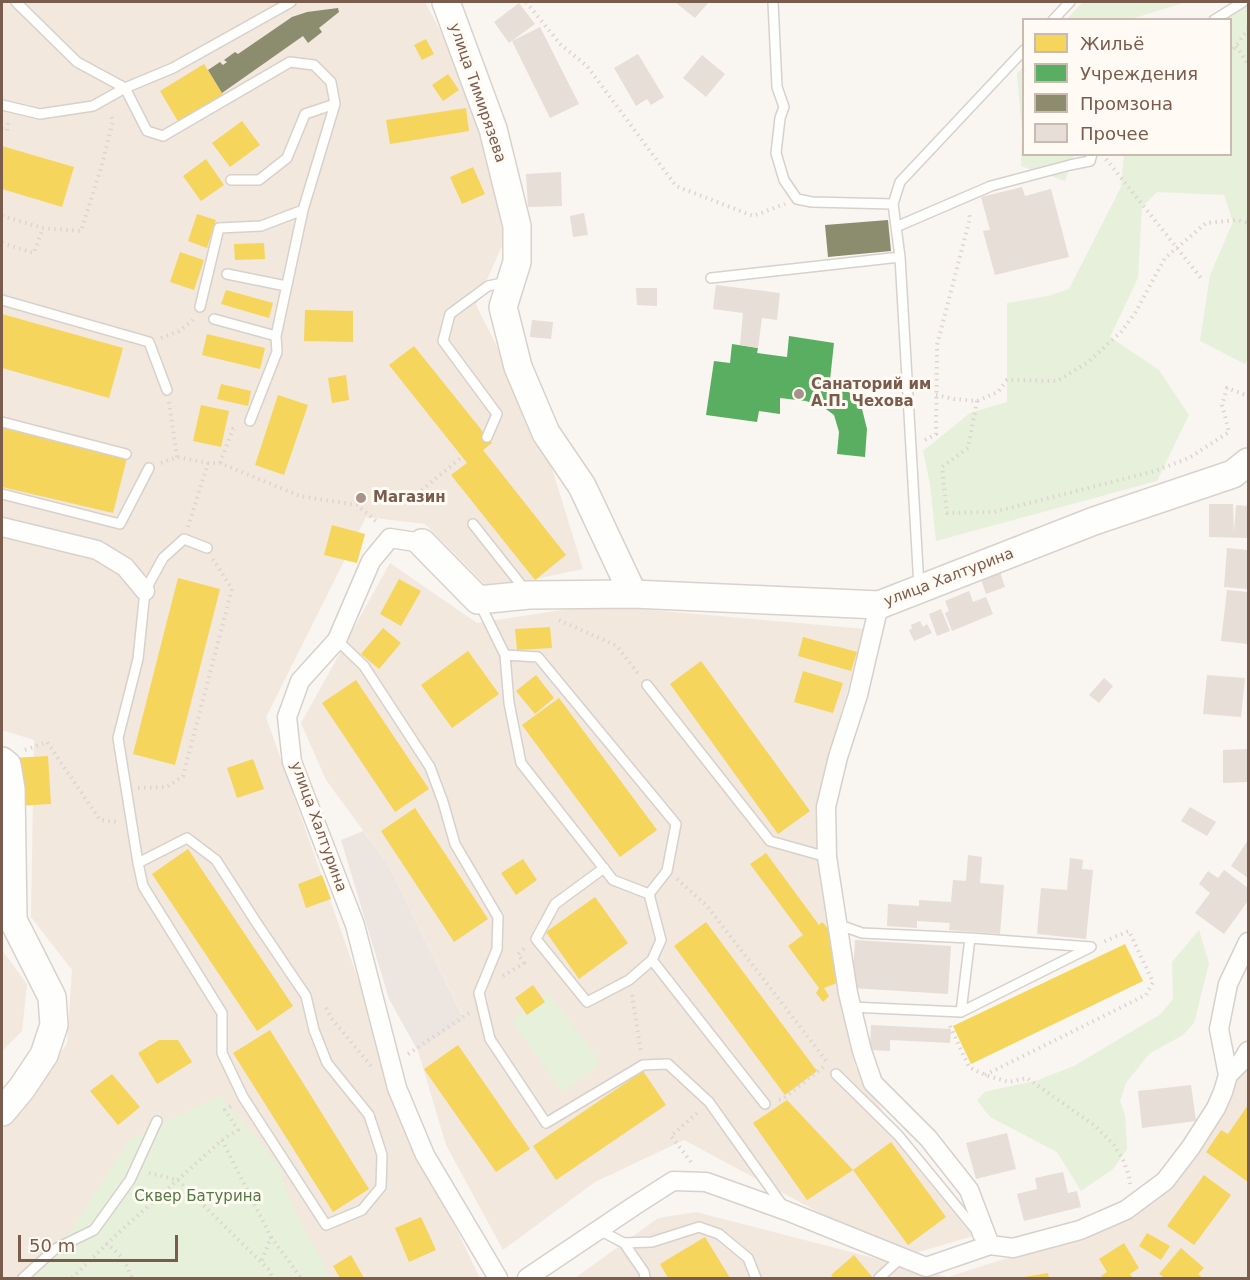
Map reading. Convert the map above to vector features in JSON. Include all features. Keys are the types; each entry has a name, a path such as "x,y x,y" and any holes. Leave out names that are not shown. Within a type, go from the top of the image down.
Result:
{"street":[{"name":"улица Тимирязева","path":"446,2 493,129 518,226 517,262 503,307 518,367 546,433 582,486 633,594"},
{"name":"улица Халтурина","path":"529,595 633,594 879,605 1094,521 1233,474 1248,462"},
{"path":"2,527 97,550 125,567 145,591"},
{"name":"улица Халтурина","path":"390,538 371,561 337,640 300,681 287,717 292,762 355,925 397,1088 425,1155 498,1278"},
{"path":"390,538 422,543 478,600 529,595"},
{"path":"879,605 858,695 838,757 826,807 827,857 837,924 851,1007 873,1083 928,1138 969,1190 987,1247"},
{"path":"2,1112 22,1088 44,1055 54,1025 52,997 13,920 11,789 7,765 11,757"},
{"path":"1228,1075 1218,1029 1228,984 1248,942"},
{"path":"527,1278 673,1181 706,1182 787,1211 926,1267 987,1247 1012,1248 1080,1230 1126,1210 1165,1181 1191,1147 1216,1108 1228,1075 1242,1061 1248,1050"}],"lane":[{"path":"16,2 77,62 125,88 147,131 163,136 290,62 314,65 331,82 335,104 303,210 276,336 277,352 250,421"},
{"path":"2,105 40,114 93,106 125,88 173,68 291,2"},
{"path":"773,2 777,87 784,107 780,118 776,153 784,180 797,199 893,204"},
{"path":"1055,18 1070,2"},
{"path":"1217,18 1243,2"},
{"path":"919,590 900,256 893,204 900,182 1022,52"},
{"path":"231,180 259,180 287,158 305,114 335,104"},
{"path":"896,227 991,186 1089,161 1091,156"},
{"path":"200,307 219,228 261,226 303,210"},
{"path":"711,278 900,256"},
{"path":"227,274 286,286"},
{"path":"487,437 497,414 443,341 450,314 488,286 511,282"},
{"path":"2,300 149,342 167,390"},
{"path":"214,319 276,336"},
{"path":"2,422 126,454"},
{"path":"2,494 120,524 149,468"},
{"path":"473,524 529,595"},
{"path":"138,863 187,838 216,860 306,996 314,1030 327,1063 369,1115 382,1155 381,1187 362,1210 326,1226 243,1097 222,1053 222,1013 143,886 138,863 125,788 118,738 138,659 145,591 163,558 184,539 207,548"},
{"path":"478,600 505,655 509,703 521,763 613,880 649,894"},
{"path":"337,640 364,666 430,766 455,844 498,916 497,949 479,993 490,1040 546,1123 643,1065 668,1064 710,1102 787,1211"},
{"path":"505,655 538,657 676,824 667,871 649,894"},
{"path":"647,685 770,841 827,857"},
{"path":"604,868 555,904 536,939 587,1002 629,980 652,960 662,940 649,894"},
{"path":"837,924 862,933 1091,947"},
{"path":"961,1012 970,938"},
{"path":"851,1007 961,1012 1091,947"},
{"path":"652,960 765,1104"},
{"path":"836,1074 898,1135 976,1230 987,1247"},
{"path":"23,1278 55,1249 94,1230 130,1180 157,1121"},
{"path":"624,1243 652,1242 699,1227 719,1234 748,1258 756,1278"},
{"path":"599,1230 624,1243 644,1272 645,1278"},
{"path":"879,1278 902,1257"}],"path":[{"path":"526,2 561,45 587,66 676,186 753,216 797,199"},
{"path":"1232,51 1248,29"},
{"path":"1236,46 1248,64"},
{"path":"2,216 43,228 81,231 113,121 105,99"},
{"path":"1103,156 1201,278"},
{"path":"911,447 936,434 937,345 970,219 968,196"},
{"path":"936,395 977,401 998,392 1007,380 1057,381 1087,363 1121,332 1135,313 1165,258 1206,223 1237,220 1248,223"},
{"path":"2,243 34,253 43,228"},
{"path":"149,342 179,331 192,321 200,307"},
{"path":"977,401 968,448 942,466 947,513 994,512 1155,471 1189,458 1229,432 1222,405 1227,388 1248,396"},
{"path":"167,390 177,457"},
{"path":"220,463 233,429 250,421"},
{"path":"149,468 177,457 220,463 300,495 357,505 377,522 390,538"},
{"path":"417,494 462,457"},
{"path":"184,539 208,463"},
{"path":"125,788 167,787 183,776 232,589 207,548"},
{"path":"550,616 617,646 647,685"},
{"path":"11,757 47,742 100,820 132,824"},
{"path":"667,871 707,906 828,1063 783,1099 765,1104"},
{"path":"985,1074 1146,995 1154,982 1129,931 1091,947"},
{"path":"481,990 524,963 518,954 536,939"},
{"path":"629,980 643,1065"},
{"path":"306,996 316,990 332,1019 362,1056 397,1088"},
{"path":"391,1065 482,1004"},
{"path":"945,1011 969,1067 1009,1082 1027,1078 1094,1125 1114,1145 1129,1176 1133,1204"},
{"path":"72,1278 222,1140 238,1130 225,1110 243,1097"},
{"path":"706,1182 671,1136 710,1102"},
{"path":"222,1140 271,1237 301,1278"},
{"path":"135,1169 178,1180 267,1269 273,1278"},
{"path":"94,1230 123,1258 132,1278"},
{"path":"261,1263 271,1237"}],"shaded area":[{"path":"2,2 425,2 475,96 508,232 476,305 541,433 583,569 489,589 425,524 366,517 266,717 418,1150 480,1278 2,1278 2,1126 67,1044 72,970 31,917 34,740 2,730"},
{"path":"390,563 477,623 595,605 866,629 826,764 836,942 855,1066 922,1174 973,1236 902,1257 684,1140 595,1182 503,1250 446,1145 418,1051 464,1018 387,863 326,780 301,723"},
{"path":"363,831 387,863 464,1019 418,1051 389,999 341,840"},
{"path":"2,950 27,984 22,1031 2,1051"},
{"path":"1248,1040 1248,1278 575,1278 658,1218 696,1212 948,1277 1001,1260 1084,1240 1146,1201 1226,1107"}],"green space":[{"path":"1083,2 1234,2 1183,3 1134,18 1068,18"},
{"path":"1234,2 1248,2 1248,358 1245,364 1200,341 1210,275 1233,222 1224,195 1157,192 1142,207 1138,278 1110,337 1159,370 1189,415 1157,481 936,541 930,484 923,451 970,413 1007,402 1007,303 1048,296 1069,289 1121,187 1124,156 1232,156 1232,18 1227,18"},
{"path":"1022,68 1022,130 1017,74"},
{"path":"1022,130 1022,156 1074,156 1065,181 1021,166"},
{"path":"1199,930 1209,963 1194,1023 1183,1035 1149,1054 1126,1083 1120,1101 1125,1115 1127,1149 1113,1169 1081,1191 1057,1152 990,1117 977,1100 985,1092 1038,1080 1074,1066 1161,1014 1173,999 1172,962"},
{"path":"549,993 601,1063 563,1092 511,1021"},
{"name":"Сквер Батурина","path":"220,1095 279,1165 291,1204 331,1278 30,1278 34,1261 71,1231 129,1140"}],"building: Жильё":[{"path":"426,39 434,54 422,60 414,45"},
{"path":"204,64 224,96 179,123 160,91"},
{"path":"448,74 459,90 443,101 432,85"},
{"path":"466,108 469,131 390,144 386,120"},
{"path":"242,121 260,145 230,167 212,143"},
{"path":"2,146 74,167 62,207 2,189"},
{"path":"206,159 224,185 201,201 183,176"},
{"path":"473,167 485,194 462,204 450,177"},
{"path":"197,214 216,220 207,248 188,241"},
{"path":"264,243 265,259 235,260 234,244"},
{"path":"180,252 204,260 194,290 170,282"},
{"path":"226,290 273,303 269,318 221,304"},
{"path":"305,310 353,311 353,342 304,341"},
{"path":"2,314 123,348 109,398 2,368"},
{"path":"207,334 265,348 260,369 202,355"},
{"path":"414,346 492,443 483,450 566,555 535,580 451,475 467,463 389,365"},
{"path":"346,375 349,400 332,403 328,378"},
{"path":"221,384 251,391 248,406 217,399"},
{"path":"278,395 308,405 284,475 255,465"},
{"path":"201,405 229,411 221,447 193,441"},
{"path":"2,428 127,458 113,513 2,487"},
{"path":"332,525 365,534 357,563 324,555"},
{"path":"178,578 220,589 175,765 133,754"},
{"path":"399,579 421,591 401,626 380,614"},
{"path":"550,627 552,648 517,650 515,629"},
{"path":"383,628 401,643 379,669 361,654"},
{"path":"803,637 857,652 851,671 798,656"},
{"path":"468,651 499,694 452,728 421,685"},
{"path":"701,661 810,811 778,834 670,684"},
{"path":"803,671 843,683 833,713 794,702"},
{"path":"536,675 554,698 535,714 516,691"},
{"path":"356,680 429,789 395,812 322,703"},
{"path":"559,698 657,830 620,857 522,725"},
{"path":"48,756 51,804 15,806 12,758"},
{"path":"253,759 264,789 237,798 227,768"},
{"path":"415,808 488,919 454,942 381,831"},
{"path":"188,849 293,1006 257,1031 152,874"},
{"path":"766,853 819,925 822,922 833,933 837,983 824,988 829,996 823,1002 816,993 819,988 788,946 803,935 750,864"},
{"path":"523,859 537,880 516,895 501,873"},
{"path":"322,875 331,899 306,908 298,884"},
{"path":"595,897 628,943 579,979 546,932"},
{"path":"706,922 817,1071 785,1095 674,946"},
{"path":"1125,944 1143,981 971,1064 953,1026"},
{"path":"533,985 545,1002 527,1015 515,998"},
{"path":"270,1030 369,1189 333,1212 233,1053"},
{"path":"159,1040 178,1040 192,1062 157,1084 138,1053"},
{"path":"458,1045 530,1149 496,1172 424,1069"},
{"path":"643,1071 666,1105 556,1180 533,1146"},
{"path":"112,1074 140,1107 118,1125 90,1091"},
{"path":"787,1100 853,1170 807,1200 753,1123"},
{"path":"1248,1105 1248,1182 1206,1152 1221,1130 1228,1134"},
{"path":"891,1142 946,1217 908,1245 853,1170"},
{"path":"1204,1175 1231,1195 1194,1245 1167,1226"},
{"path":"421,1217 436,1250 409,1262 395,1228"},
{"path":"1147,1233 1170,1246 1161,1260 1139,1246"},
{"path":"705,1237 730,1278 668,1278 660,1264"},
{"path":"1124,1243 1139,1268 1130,1274 1133,1278 1103,1278 1101,1276 1107,1272 1099,1259"},
{"path":"1181,1248 1204,1268 1198,1274 1203,1278 1165,1278 1159,1274"},
{"path":"351,1255 364,1278 340,1278 333,1266"},
{"path":"854,1255 873,1278 834,1278 831,1275"},
{"path":"1048,1273 1049,1278 1024,1278 1024,1277"}],"building: Учреждения":[{"path":"789,336 834,343 830,380 850,393 862,409 867,429 865,457 837,454 839,432 834,415 823,407 806,401 780,398 780,414 759,411 757,422 706,415 714,361 730,363 732,344 758,348 757,353 787,357"}],"building: Промзона":[{"path":"338,8 339,12 319,28 322,32 308,43 303,36 222,93 208,70 220,62 223,65 227,62 224,60 235,52 238,54 292,17 307,12"},
{"path":"888,220 891,251 828,257 825,225"}],"building: Прочее":[{"path":"675,2 709,2 695,18"},
{"path":"519,3 535,24 509,43 494,22"},
{"path":"540,27 579,104 550,118 512,41"},
{"path":"638,54 664,97 651,105 647,99 636,106 614,68"},
{"path":"702,55 725,74 706,97 683,78"},
{"path":"561,172 562,206 528,207 526,174"},
{"path":"1022,187 1025,196 1051,189 1069,257 995,275 983,231 990,230 981,197"},
{"path":"584,213 588,235 573,237 570,216"},
{"path":"716,285 780,293 777,320 762,318 758,348 740,345 743,313 713,309"},
{"path":"636,288 657,288 657,306 637,305"},
{"path":"532,320 553,322 551,339 530,337"},
{"path":"1209,504 1233,504 1234,533 1236,505 1248,506 1248,538 1209,537"},
{"path":"1227,548 1248,550 1248,589 1224,587"},
{"path":"1000,572 1005,587 986,594 981,579"},
{"path":"1227,590 1248,592 1248,644 1221,641"},
{"path":"969,591 973,602 986,597 993,614 952,631 945,613 949,611 945,601"},
{"path":"941,609 950,631 937,636 929,614"},
{"path":"920,621 923,627 927,624 932,633 914,641 909,630 912,629 911,625"},
{"path":"1207,675 1245,678 1241,717 1203,714"},
{"path":"1104,678 1113,686 1099,703 1089,695"},
{"path":"1248,749 1248,782 1223,783 1223,750"},
{"path":"1190,807 1216,822 1207,836 1181,821"},
{"path":"1248,840 1248,878 1231,866"},
{"path":"968,855 982,857 980,883 1004,885 1000,934 949,930 950,923 917,921 917,928 887,926 888,904 919,906 919,900 951,902 953,880 966,881"},
{"path":"1070,858 1083,860 1082,869 1093,870 1086,939 1037,934 1041,888 1067,890"},
{"path":"1224,870 1248,888 1248,901 1224,934 1195,913 1210,893 1199,884 1208,871 1218,878"},
{"path":"855,940 951,946 948,994 852,988"},
{"path":"871,1025 951,1029 950,1043 890,1040 890,1051 870,1050"},
{"path":"1191,1085 1196,1121 1142,1128 1138,1091"},
{"path":"1007,1133 1016,1169 976,1179 966,1143"},
{"path":"1063,1172 1068,1193 1077,1191 1081,1207 1024,1221 1017,1194 1037,1189 1035,1178"}],"place":[{"name":"Санаторий им А.П. Чехова","path":"799,394"},
{"name":"Магазин","path":"361,498"}]}
